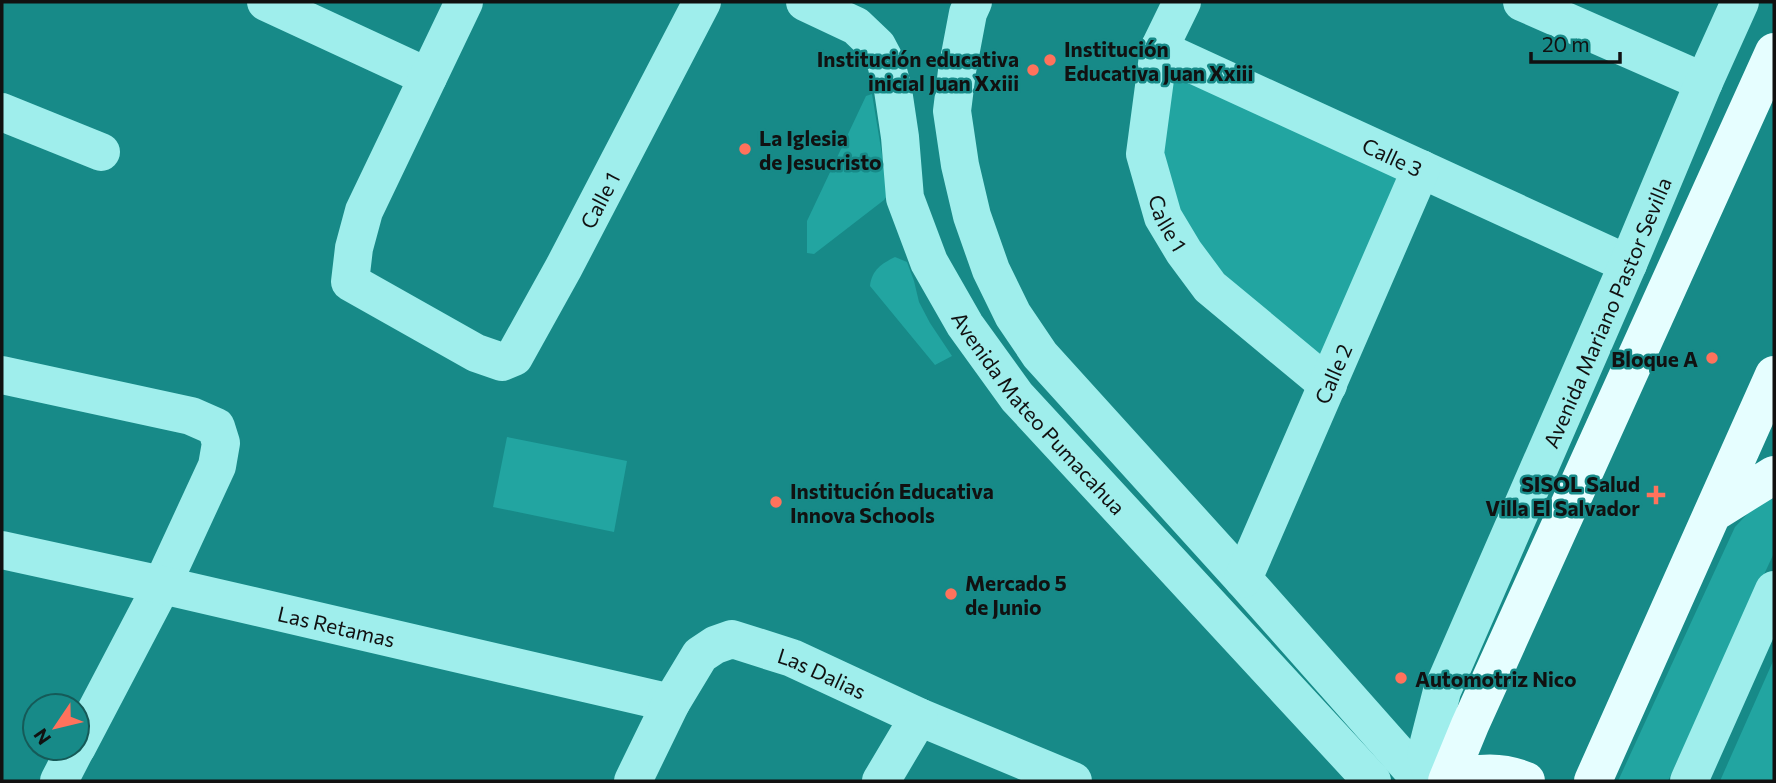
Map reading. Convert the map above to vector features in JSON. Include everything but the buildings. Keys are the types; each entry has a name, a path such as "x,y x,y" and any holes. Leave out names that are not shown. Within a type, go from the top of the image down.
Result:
{"main road":[{"name":"Avenida Mariano Pastor Sevilla","path":"1448,781 1470,725 1774,51"},
{"path":"1593,781 1774,375"},
{"path":"1713,513 1774,475"},
{"path":"1448,781 1488,773 1514,776 1526,781"}],"street":[{"path":"266,2 428,77 464,2"},
{"name":"Calle 1","path":"428,77 364,211 354,248 350,282 476,353 502,362 514,358 702,2"},
{"name":"Avenida Mateo Pumacahua","path":"805,2 856,26 877,46 886,63 893,90 905,198 929,262 965,325 1010,387 1372,781"},
{"name":"Calle 1","path":"1182,2 1159,49 1145,154 1163,217 1210,287 1328,385"},
{"path":"1522,2 1704,82"},
{"name":"Avenida Mariano Pastor Sevilla","path":"1434,781 1426,754 1441,691 1740,2"},
{"name":"Avenida Mateo Pumacahua","path":"971,8 957,71 952,111 960,165 972,216 991,270 1013,315 1040,355 1422,781"},
{"name":"Calle 3","path":"1159,49 1628,264"},
{"path":"2,112 101,152"},
{"name":"Calle 2","path":"1243,579 1421,169"},
{"path":"2,375 191,416 216,427 221,443 216,466 162,585 91,720"},
{"name":"Las Retamas","path":"2,550 671,703"},
{"path":"1689,781 1774,590"},
{"name":"Las Dalias","path":"633,781 671,703 700,655 715,645 732,639 792,658 919,717 1073,781"},
{"path":"881,781 919,717"},
{"path":"59,781 69,762"}],"green space":[{"path":"1171,68 1407,178 1323,363 1194,247 1160,159"},
{"path":"872,94 887,196 814,254 807,253 807,221 866,96"},
{"path":"895,257 907,262 919,302 952,356 935,365 870,286 878,268"},
{"path":"507,437 627,461 614,532 493,507"},
{"path":"1774,494 1774,553 1668,781 1618,781 1735,527 1751,510"},
{"path":"1774,659 1774,781 1720,781"}],"place":[{"name":"Institución Educativa Juan Xxiii","path":"1050,60"},
{"name":"Institución educativa inicial Juan Xxiii","path":"1033,70"},
{"name":"La Iglesia de Jesucristo","path":"745,149"},
{"name":"Bloque A","path":"1712,358"},
{"name":"SISOL Salud Villa El Salvador","path":"1656,495"},
{"name":"Institución Educativa Innova Schools","path":"776,502"},
{"name":"Mercado 5 de Junio","path":"951,594"},
{"name":"Automotriz Nico","path":"1401,678"}]}
